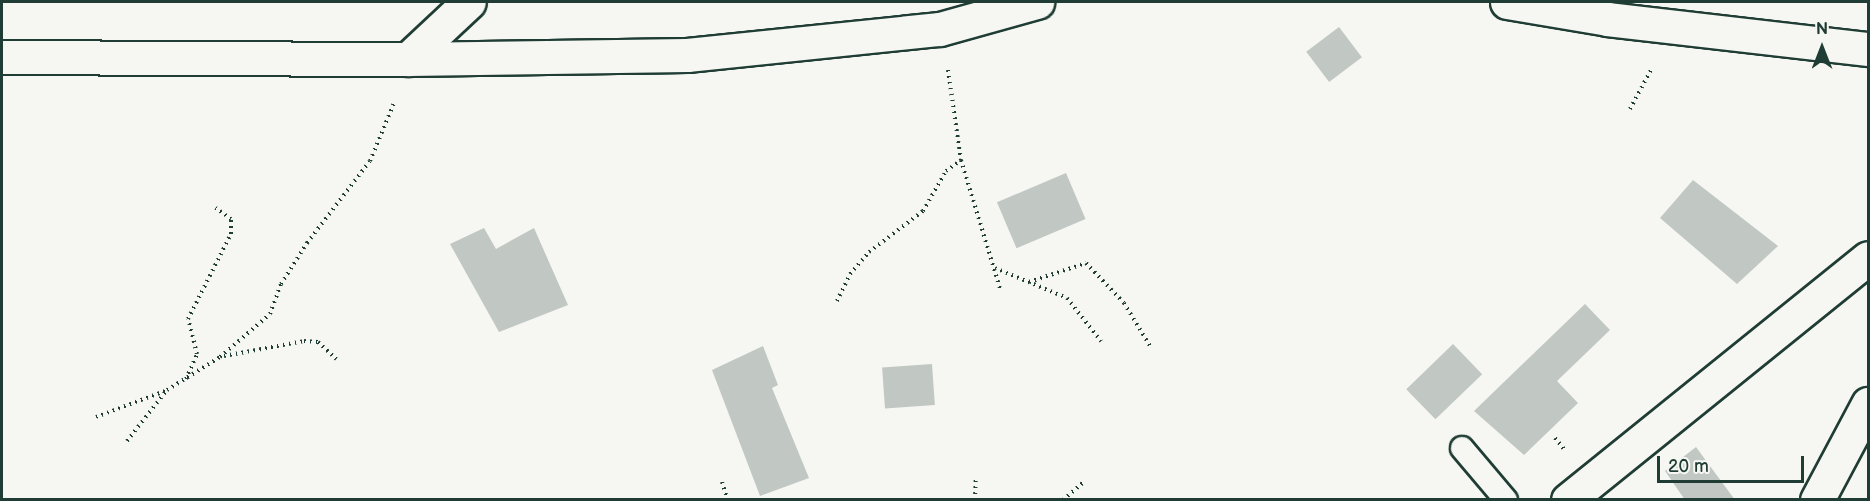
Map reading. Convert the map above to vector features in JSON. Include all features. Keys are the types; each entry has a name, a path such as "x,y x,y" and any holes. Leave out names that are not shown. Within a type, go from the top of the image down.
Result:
{"street":[{"path":"408,59 469,2"},
{"path":"2,57 408,59 687,55 940,28 1037,2"},
{"path":"1507,2 1607,19 1869,49"},
{"path":"1568,500 1869,258"},
{"path":"1817,500 1869,404"}],"lane":[{"path":"1462,448 1506,500"}],"path":[{"path":"940,28 961,160 1000,288"},
{"path":"96,417 167,390 186,379 220,357 270,314 281,284 313,235 370,161 387,114 403,90 408,59"},
{"path":"837,301 850,274 869,252 923,211 946,171 961,160"},
{"path":"186,379 197,354 188,320 231,234 231,219 216,208"},
{"path":"1029,282 1086,263 1124,303 1150,346"},
{"path":"994,267 1067,298 1101,341"},
{"path":"220,357 304,341 318,342 336,359"},
{"path":"127,441 167,390"},
{"path":"975,500 976,476"},
{"path":"722,482 728,500"},
{"path":"1063,500 1084,482"}],"building":[{"path":"1339,27 1362,57 1329,82 1306,52"},
{"path":"1066,173 1086,219 1016,248 997,202"},
{"path":"1693,180 1778,246 1737,284 1660,218"},
{"path":"484,228 496,249 534,228 568,305 499,332 450,244"},
{"path":"1585,304 1610,330 1557,381 1578,403 1524,455 1474,411"},
{"path":"1453,344 1482,374 1435,419 1406,389"},
{"path":"763,346 778,385 772,388 809,478 760,496 712,370"},
{"path":"932,364 935,405 885,408 882,367"},
{"path":"1696,447 1735,500 1685,500 1665,471"}]}
